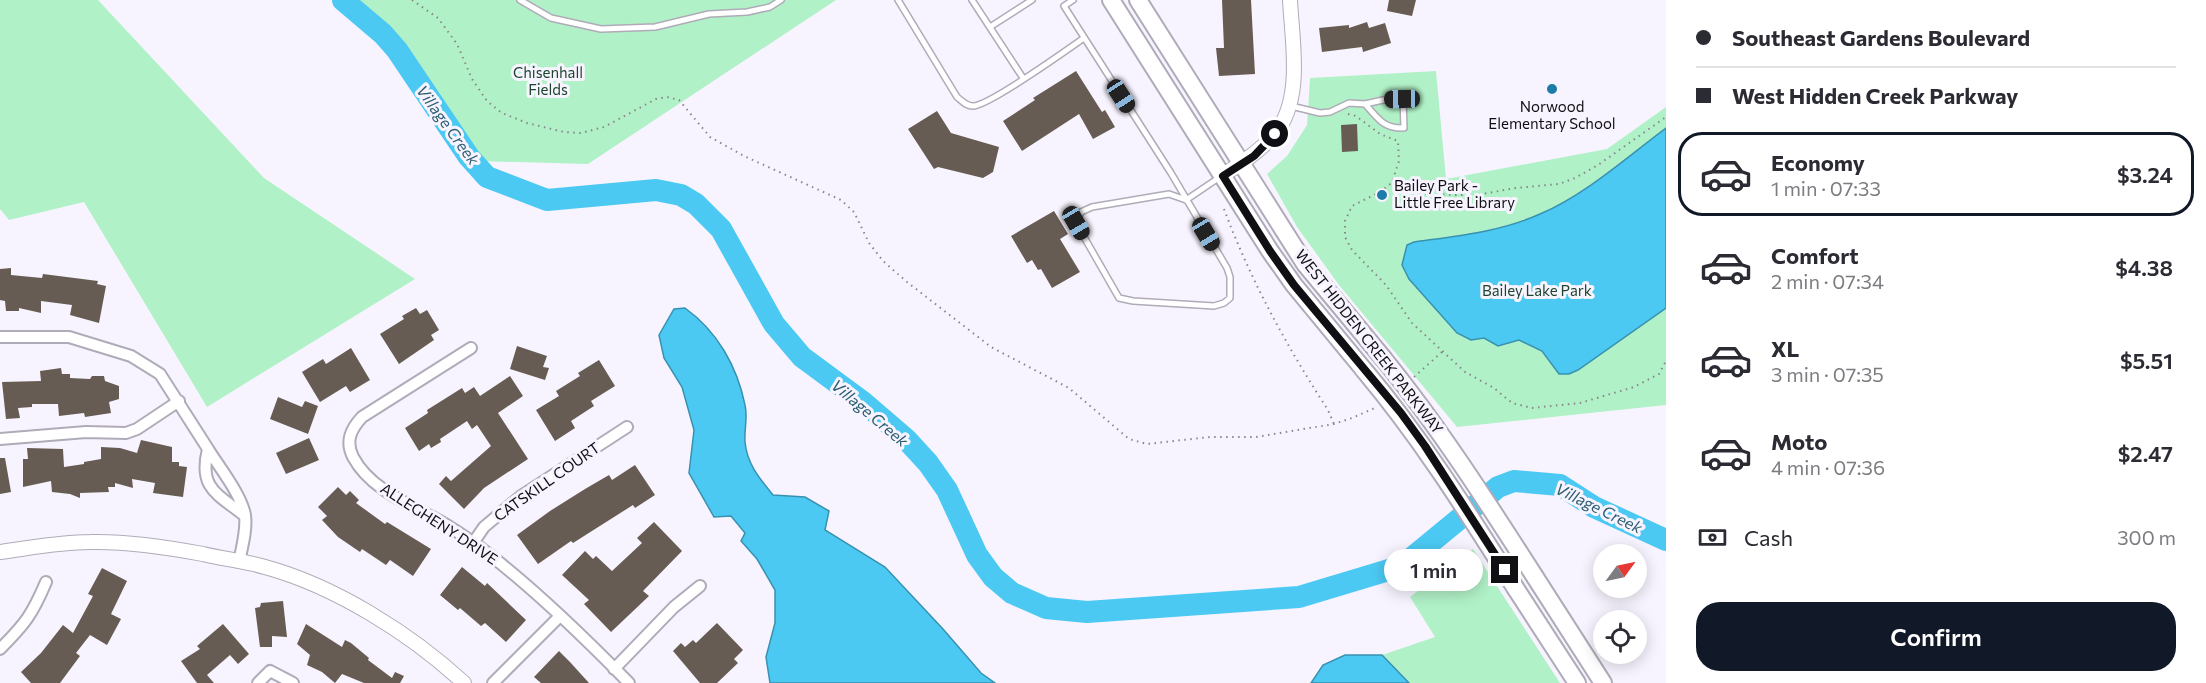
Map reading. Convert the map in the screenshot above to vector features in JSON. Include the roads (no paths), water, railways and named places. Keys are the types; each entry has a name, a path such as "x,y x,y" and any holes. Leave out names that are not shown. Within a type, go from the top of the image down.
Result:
{"main road":[{"name":"WEST HIDDEN CREEK PARKWAY","path":"1111,0 1270,251 1294,285 1401,413 1425,446 1577,683"},
{"name":"WEST HIDDEN CREEK PARKWAY","path":"1138,0 1305,264 1419,402 1449,444 1603,683"}],"street":[{"path":"1223,176 1254,156 1275,134 1289,106 1294,73 1290,0"},
{"path":"0,337 69,337 131,356 160,374 242,504 245,516 244,540 239,562"},
{"name":"ALLEGHENY DRIVE","path":"471,348 362,417 354,426 349,437 354,458 378,484 396,498 444,523 527,584 628,683"},
{"path":"0,439 86,432 126,433 137,429 179,401"},
{"name":"CATSKILL COURT","path":"473,543 484,527 521,496 627,427"},
{"path":"208,449 204,464 209,484 216,493 245,516"},
{"path":"0,552 90,542 165,547 266,567 313,585 381,619 428,652 464,683"},
{"path":"0,649 26,623 46,582"},
{"path":"614,669 674,607 699,586"},
{"path":"493,683 560,616"},
{"path":"258,683 270,671 293,683"}],"lane":[{"path":"520,0 551,18 601,29 656,27 709,14 747,12 770,7 782,0"},
{"path":"898,0 957,97 963,103 973,106 985,103 1084,38"},
{"path":"972,0 1023,78"},
{"path":"990,27 1032,0"},
{"path":"1073,0 1062,3 1186,200 1227,268 1230,277 1230,298 1214,306 1133,301 1119,298 1076,223 1081,212 1092,207 1169,194 1186,200"},
{"path":"1289,106 1320,113 1330,112 1349,103 1365,104 1402,99 1404,128 1387,126 1365,104"},
{"path":"1186,200 1223,176"}],"water":[{"path":"1666,128 1666,308 1578,370 1569,374 1559,374 1542,351 1519,340 1498,346 1484,338 1471,340 1457,333 1409,279 1402,265 1407,245 1494,229 1540,214 1573,197"},
{"path":"685,308 707,327 731,363 745,405 745,442 748,457 759,477 773,495 805,497 829,511 825,530 885,567 981,673 995,683 770,683 766,657 775,623 775,590 757,559 741,541 745,533 731,516 714,517 689,473 694,430 682,387 664,358 659,335 674,309"},
{"path":"1345,655 1382,655 1409,683 1311,683 1323,665"}],"waterway":[{"name":"Village Creek","path":"343,0 383,34 397,50 469,157 487,177 547,200 656,190 681,195 696,204 721,229 774,324 802,357 863,402 906,439 928,463 947,490 977,555 993,577 1012,593 1046,608 1087,612 1299,597 1402,566 1498,487 1514,481 1560,485 1594,507 1666,540"}],"place":[{"name":"Norwood Elementary School","path":"1552,89"},
{"name":"Bailey Park - Little Free Library","path":"1382,195"}],"park label":[{"name":"Chisenhall Fields","path":"548,82"},
{"name":"Bailey Lake Park","path":"1537,291"}]}
